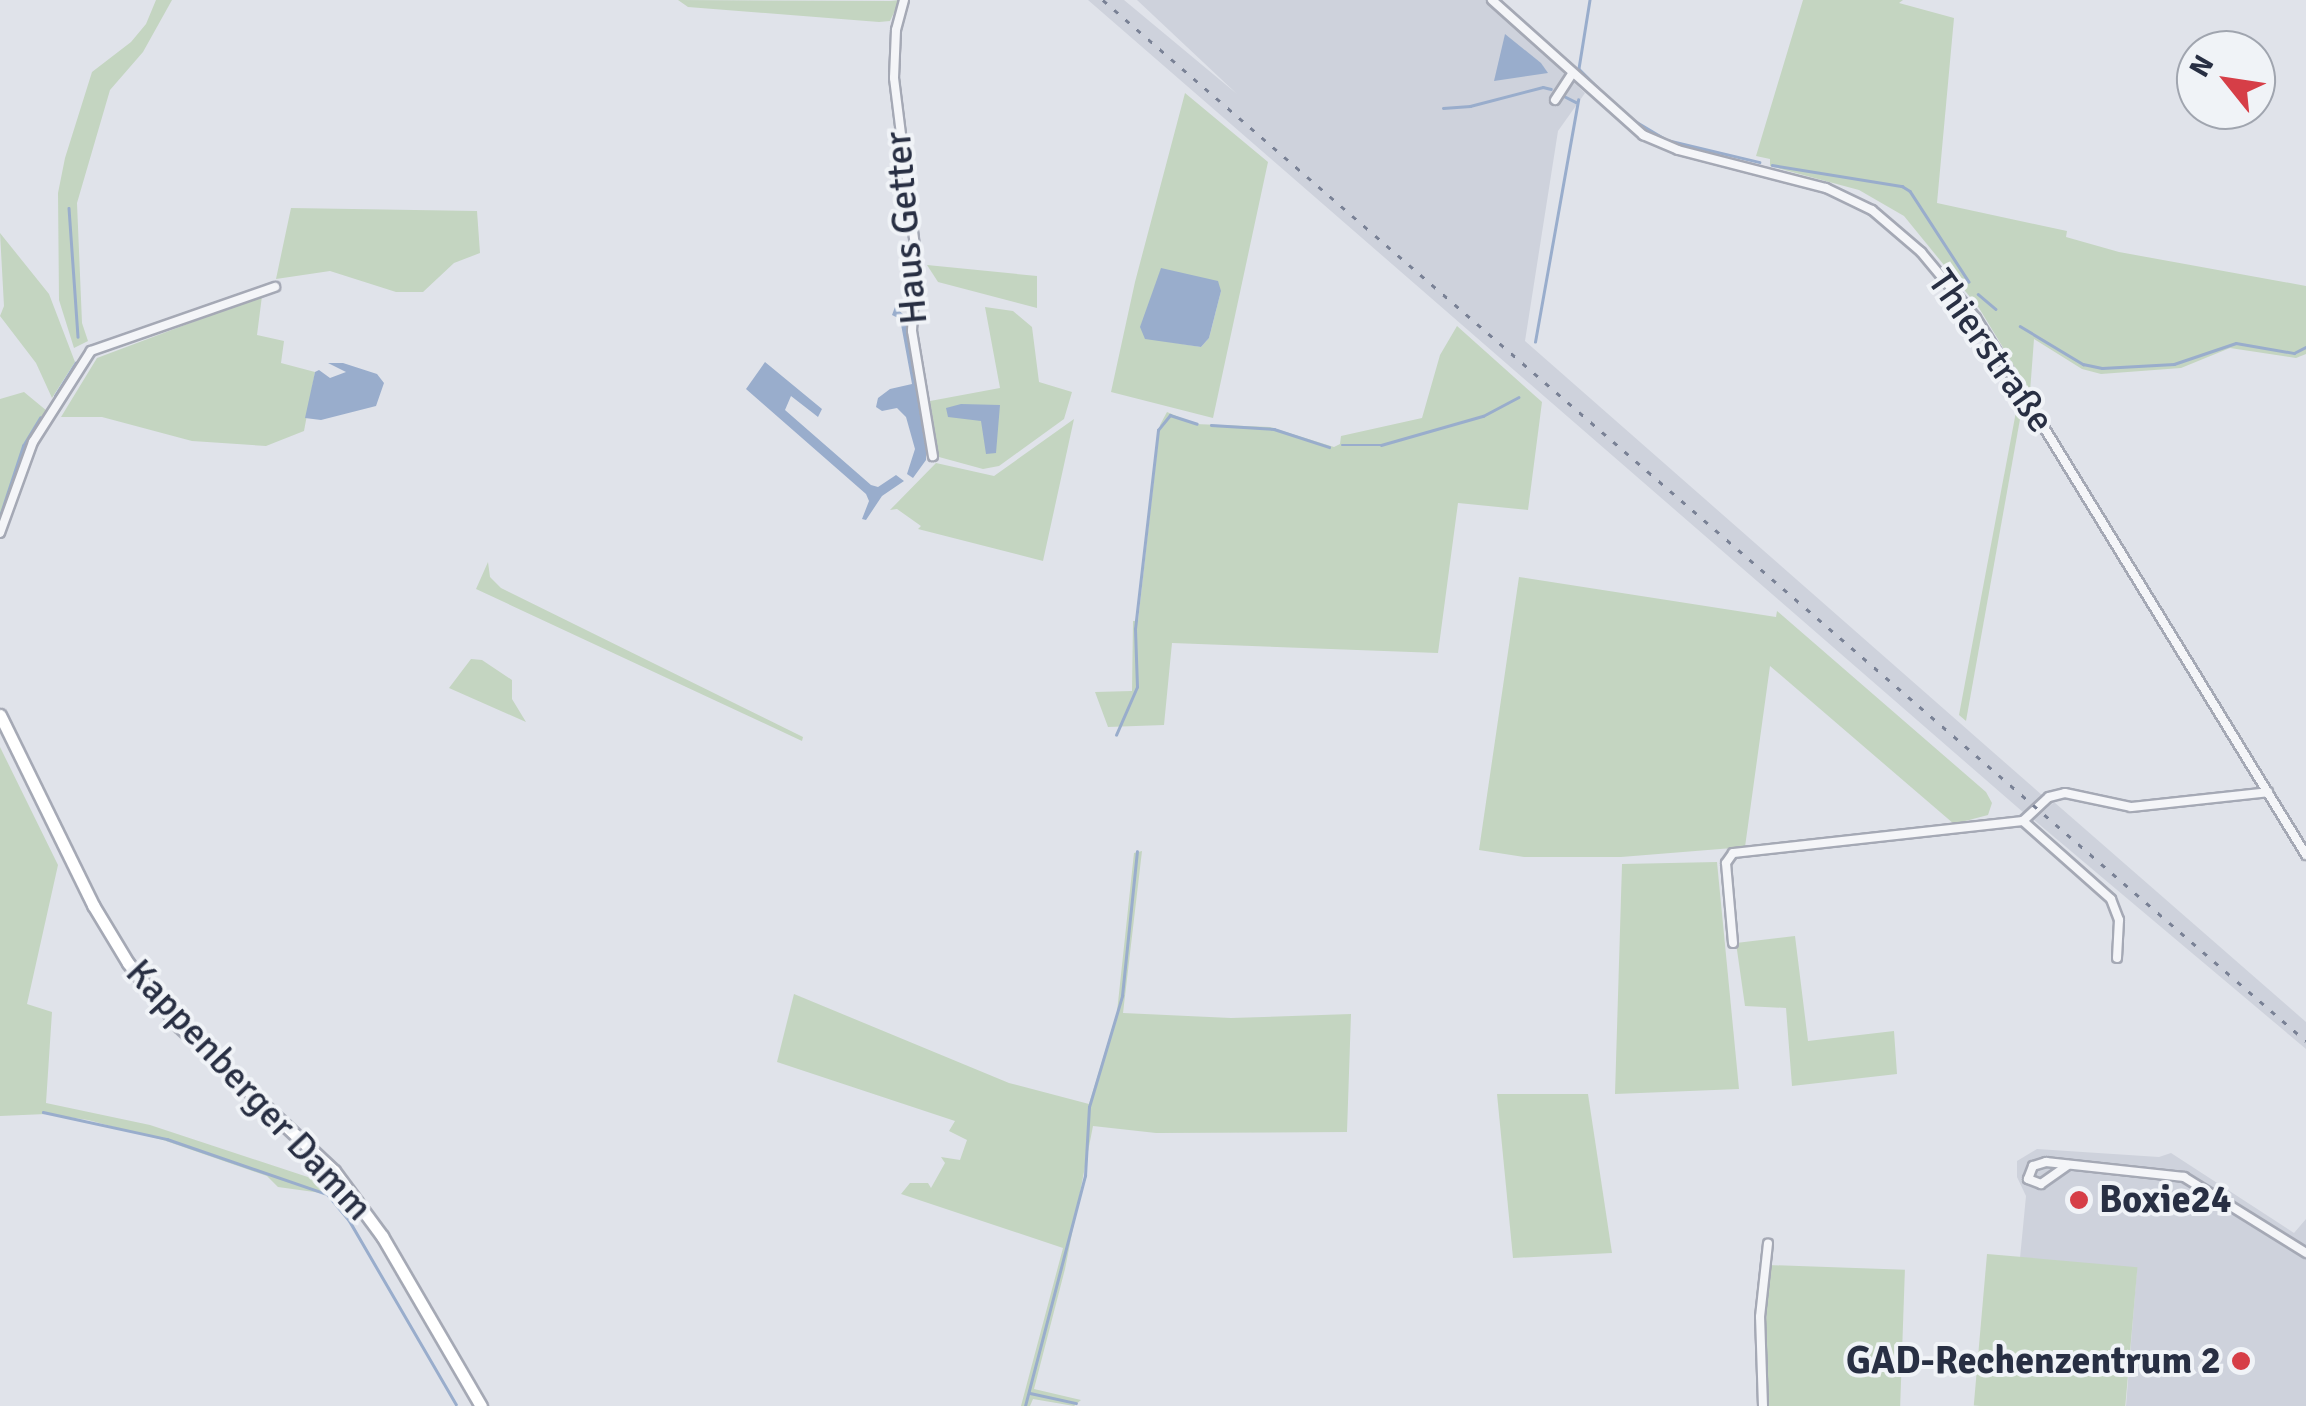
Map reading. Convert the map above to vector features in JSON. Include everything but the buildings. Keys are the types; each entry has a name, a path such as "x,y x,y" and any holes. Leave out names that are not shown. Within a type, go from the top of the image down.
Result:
{"main road":[{"name":"Kappenberger Damm","path":"0,715 93,905 128,963 180,1026 334,1171 382,1236 481,1406"}],"street":[{"name":"Haus Getter","path":"904,0 896,30 894,78 916,255 910,298 912,331 933,456"},
{"name":"Thierstraße","path":"1492,0 1571,74 1652,140 1826,188 1872,210 1922,252 1996,350 2306,854"},
{"path":"1555,100 1571,74"},
{"path":"0,533 32,442 91,351 275,288"},
{"path":"1733,944 1726,864 1733,853 2023,821 2049,798 2065,793 2130,807 2268,792"},
{"path":"2023,821 2111,899 2120,920 2118,958"},
{"path":"2068,1165 2042,1184 2028,1179 2029,1170 2038,1162 2068,1165 2184,1177 2306,1254"},
{"path":"1763,1406 1760,1317 1768,1243"}],"shaded area":[{"path":"1088,0 1124,0 1237,94 1137,0 1486,0 1585,93 1558,131 1525,341 2043,796 2024,813"},
{"path":"2054,802 2306,1022 2306,1049 2034,820"},
{"path":"2037,1149 2159,1157 2171,1153 2294,1233 2306,1219 2306,1406 2126,1406 2137,1268 2020,1258 2026,1196 2017,1177 2017,1161"}],"green space":[{"path":"156,0 172,0 143,52 110,90 77,203 82,323 88,341 74,348 59,300 58,193 65,158 92,72 131,42 146,24"},
{"path":"678,0 900,0 890,21 879,22 688,7"},
{"path":"1803,0 1903,0 1899,3 1954,18 1937,203 2067,231 2066,237 2119,252 2306,286 2306,354 2296,358 2230,348 2181,368 2101,374 2082,369 2034,339 2030,392 1979,308 1904,216 1859,190 1770,166 1770,159 1756,156"},
{"path":"1185,93 1268,162 1213,418 1111,392 1135,282","holes":["1221,291 1209,338 1201,347 1164,341"]},
{"path":"291,208 477,211 480,253 454,263 423,292 396,292 330,271 276,279"},
{"path":"0,233 49,294 75,362 52,398 36,363 0,316 4,306"},
{"path":"927,265 1037,276 1037,308 938,282"},
{"path":"262,296 257,335 284,341 281,363 315,372 304,431 266,446 192,441 102,417 61,417 97,358"},
{"path":"985,307 1013,311 1032,327 1039,382 1072,392 1064,419 999,466 983,469 939,457 930,401 1000,388"},
{"path":"1457,326 1542,402 1528,510 1458,503 1438,653 1172,643 1164,725 1108,727 1095,692 1132,691 1133,621 1138,621 1160,425 1167,412 1195,424 1270,427 1334,447 1340,444 1341,436 1422,418 1440,355"},
{"path":"24,392 47,411 25,446 0,526 0,399"},
{"path":"2018,401 2022,408 1966,721 1959,715"},
{"path":"1074,419 1043,561 918,529 921,526 897,509 890,510 936,463 994,476"},
{"path":"488,562 490,577 501,588 803,737 802,741 476,589"},
{"path":"1519,577 1776,617 1777,611 1986,792 1992,803 1988,815 1954,824 1770,666 1745,847 1621,857 1524,857 1479,850"},
{"path":"471,659 482,660 512,680 512,699 526,722 449,688"},
{"path":"0,747 58,865 27,1004 52,1012 46,1103 150,1125 326,1183 336,1195 278,1187 267,1176 163,1140 88,1120 46,1114 0,1116"},
{"path":"1142,851 1123,1013 1231,1018 1351,1014 1347,1132 1156,1133 1093,1126 1065,1269 1034,1389 1081,1400 1074,1406 1033,1399 1030,1406 1021,1406 1063,1248 901,1194 910,1183 928,1183 931,1188 945,1163 941,1157 960,1160 967,1140 949,1131 955,1121 777,1062 794,994 1009,1083 1089,1104 1117,1012 1134,853"},
{"path":"1717,862 1739,1089 1615,1094 1622,864"},
{"path":"1795,936 1808,1041 1894,1031 1897,1074 1792,1086 1786,1008 1745,1006 1736,943"},
{"path":"1497,1094 1588,1094 1612,1253 1513,1258"},
{"path":"1987,1254 2137,1267 2125,1406 1974,1405"},
{"path":"1768,1265 1905,1270 1900,1406 1763,1406"}],"water":[{"path":"1505,34 1541,63 1548,73 1494,81"},
{"path":"1161,268 1218,281 1221,291 1209,338 1201,347 1145,339 1140,327"},
{"path":"895,307 904,315 926,438 926,460 913,478 907,474 915,449 906,417 897,408 882,411 876,407 878,398 890,389 912,384 900,319 892,315"},
{"path":"765,362 822,409 818,417 791,396 785,410 871,485 878,487 896,475 904,481 882,496 866,520 862,519 869,501 866,494 746,389"},
{"path":"328,363 343,363 377,374 384,383 376,406 321,420 305,418 315,372 319,370 330,378 346,372"},
{"path":"961,404 1000,405 996,453 986,454 981,421 948,417 946,408"}],"waterway":[{"path":"1590,0 1579,69 1616,106"},
{"path":"1443,108 1470,106 1543,87 1551,89"},
{"path":"1564,96 1576,102"},
{"path":"1535,342 1578,100"},
{"path":"1630,118 1667,140 1759,162"},
{"path":"1772,165 1902,186 1910,191 1969,282"},
{"path":"69,208 78,337"},
{"path":"1978,294 1996,309"},
{"path":"2020,326 2083,364 2102,368 2174,364 2236,343 2294,353 2306,347"},
{"path":"55,396 76,363"},
{"path":"1342,445 1381,445 1483,416 1518,397"},
{"path":"1116,735 1137,687 1135,629 1158,430 1170,415 1197,424"},
{"path":"0,516 23,446 40,418"},
{"path":"1211,425 1274,429 1329,447"},
{"path":"1025,1406 1085,1176 1089,1107 1122,996 1137,852"},
{"path":"43,1112 167,1139 327,1194 349,1220 456,1404"},
{"path":"1030,1393 1076,1403"}],"railway":[{"path":"1103,0 2306,1041"}],"place":[{"name":"Boxie24","path":"2079,1200"},
{"name":"GAD-Rechenzentrum 2","path":"2241,1361"}]}
